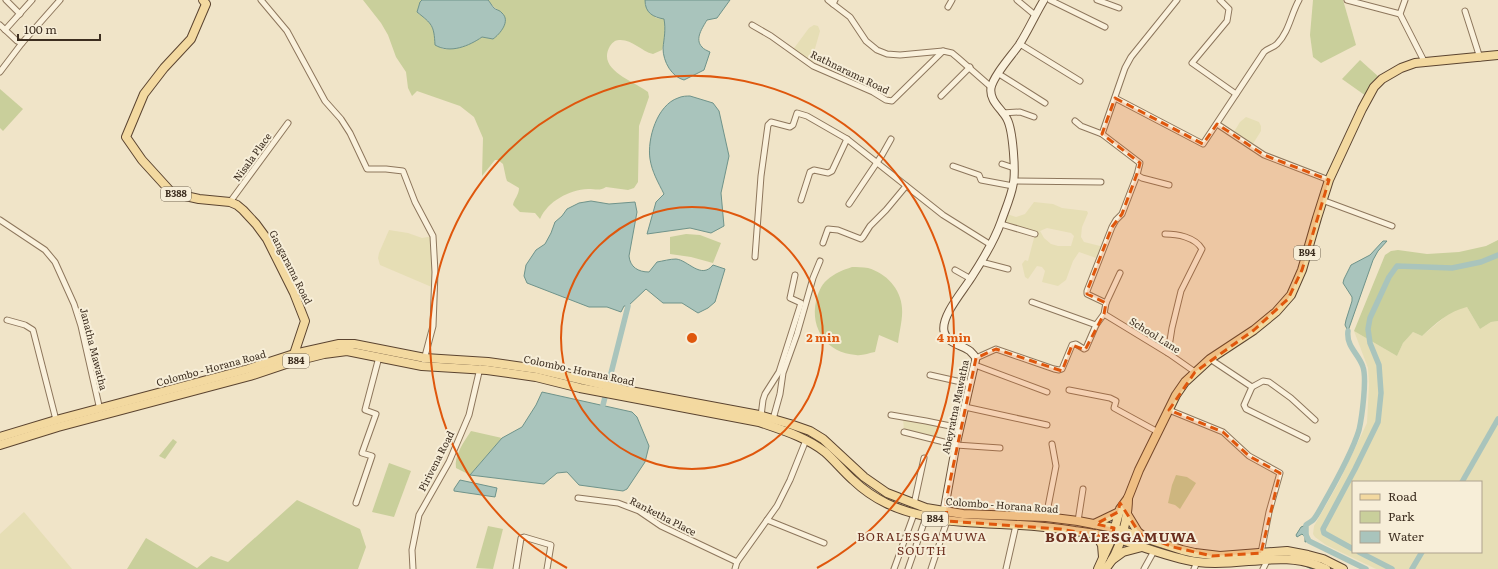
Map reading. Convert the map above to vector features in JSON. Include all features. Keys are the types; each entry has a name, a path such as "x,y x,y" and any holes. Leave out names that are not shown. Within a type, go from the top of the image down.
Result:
{"main road":[{"name":"Gangarama Road","path":"207,1 191,39 164,68 144,94 126,137 142,160 172,193 199,199 230,202 243,210 256,224 267,239 306,321 293,358"},
{"name":"B94","path":"1116,539 1114,528 1118,512 1128,498 1139,470 1169,410 1185,382 1210,359 1254,330 1276,312 1288,299 1302,270 1329,180 1356,120 1374,87 1382,79 1401,68 1424,61 1480,58 1498,55"},
{"name":"Colombo - Horana Road","path":"293,358 323,347 347,343 423,362"},
{"name":"Colombo - Horana Road","path":"0,445 58,428 101,413 218,381 274,361 347,351 379,357 423,362 537,369 599,388 761,416 798,426 816,435 835,449 864,476 883,490 892,496 914,504 944,512 1046,517 1114,528"},
{"name":"Colombo - Horana Road","path":"615,391 760,422 785,430 806,440 825,452 854,482 871,495 892,507 914,514 947,521 1016,525 1075,531 1116,539"},
{"name":"Colombo - Horana Road","path":"0,437 56,420 101,413"},
{"name":"B94","path":"1105,569 1107,559 1116,539 1123,530 1127,514 1128,498"},
{"path":"1094,524 1118,512"},
{"path":"1127,514 1138,532 1145,538"},
{"name":"B84","path":"1114,528 1220,563 1261,553 1287,552 1323,559 1343,569"},
{"path":"1096,534 1107,559 1123,552 1142,547"},
{"name":"B84","path":"1116,539 1196,566 1289,558 1326,569"},
{"name":"B94","path":"1098,569 1107,559"}],"street":[{"path":"6,0 20,14"},
{"path":"5,30 32,0"},
{"path":"0,72 22,43 60,0"},
{"path":"261,0 287,31 325,101 341,119 350,133 367,169 403,171 415,202 432,233 435,272 433,326 423,362"},
{"path":"828,0 834,2 850,16 866,41 876,50 887,54 900,55 943,51 952,53 970,67 991,87 998,74 1020,44 1044,0"},
{"path":"948,7 952,0"},
{"path":"1017,0 1035,15"},
{"path":"1050,0 1105,27"},
{"path":"1097,0 1119,8"},
{"path":"1102,134 1125,68 1131,57 1177,0"},
{"path":"1220,0 1229,9 1228,21 1192,63 1236,94"},
{"path":"1115,98 1203,144 1264,52 1277,44 1282,38 1299,0"},
{"path":"1347,0 1400,14"},
{"path":"1404,0 1400,14 1424,61"},
{"path":"1465,12 1480,58"},
{"name":"Rathnarama Road","path":"752,24 813,66 873,92 886,100 892,101 943,51"},
{"path":"0,25 16,41 22,43"},
{"path":"1020,44 1080,81"},
{"path":"941,96 970,67"},
{"path":"998,74 1045,103"},
{"name":"Abeyratna Mawatha","path":"944,512 956,445 976,361 969,351 951,341 944,331 946,320 950,309 991,245 1001,224 1014,184 1011,135 1007,118 992,98 991,87"},
{"path":"1002,112 1020,112 1034,117"},
{"path":"755,257 761,176 768,125 771,122 776,122 790,127 793,125 797,113 807,116 847,139 943,215 991,245"},
{"path":"1075,121 1081,126 1102,134 1140,163 1137,176 1122,214 1113,223 1087,291 1087,294 1106,303"},
{"name":"Nisala Place","path":"230,202 288,123"},
{"path":"1217,124 1264,155 1329,180"},
{"path":"801,200 810,172 814,170 828,174 832,171 847,139"},
{"path":"849,204 877,163 891,139"},
{"path":"1002,164 1014,168"},
{"path":"953,166 979,175 981,180 1014,184 1101,182"},
{"path":"1137,176 1168,185"},
{"path":"823,243 828,229 838,230 860,239 863,237 870,226 906,186"},
{"path":"1322,200 1392,226"},
{"name":"Janatha Mawatha","path":"0,220 45,250 55,262 74,304 81,326 101,413"},
{"path":"1001,224 1035,234"},
{"path":"1165,234 1173,234 1199,243 1202,249 1181,291 1168,352"},
{"path":"773,419 780,394 783,373 797,334 813,278 820,261"},
{"path":"981,262 1008,269"},
{"path":"955,270 971,278"},
{"path":"976,361 996,348 1059,370 1062,369 1072,345 1076,344 1084,349 1086,348 1096,325 1104,314 1106,303 1120,273"},
{"path":"761,416 765,394 779,372 801,303 790,298 795,275"},
{"path":"1032,302 1096,325"},
{"name":"School Lane","path":"1104,314 1168,352 1195,372"},
{"path":"7,320 25,325 33,330 56,420"},
{"path":"356,503 372,456 362,453 376,414 365,410 379,357"},
{"path":"1210,359 1252,387"},
{"path":"976,361 1047,392"},
{"name":"Pirivena Road","path":"413,569 412,550 419,515 449,462 466,421 480,366"},
{"path":"930,375 970,384"},
{"path":"1307,439 1246,409 1244,405 1252,387 1263,381 1269,382 1291,398 1315,420"},
{"path":"1069,390 1110,398 1116,401 1114,408 1158,432"},
{"path":"965,408 1047,425"},
{"path":"1169,410 1222,432 1249,456 1280,473 1269,512 1261,553"},
{"path":"890,415 960,428"},
{"path":"904,432 956,445 1000,448"},
{"path":"735,569 737,562 777,506 790,480 806,440"},
{"path":"1046,517 1056,466 1052,444"},
{"path":"914,504 924,458"},
{"path":"1078,521 1083,489"},
{"name":"Ranketha Place","path":"578,498 618,503 639,511 661,526 737,562"},
{"path":"930,569 947,521 944,512"},
{"path":"894,569 914,514"},
{"path":"908,569 926,517"},
{"path":"767,520 824,543"},
{"path":"1006,569 1016,525"},
{"path":"516,569 521,538 524,537 551,545 547,569"},
{"path":"1144,569 1154,551"},
{"path":"1263,569 1268,559"}],"highlighted area":[{"path":"1115,98 1203,144 1217,124 1264,155 1329,180 1302,270 1288,299 1254,330 1195,372 1169,410 1223,432 1249,456 1280,473 1261,553 1212,556 1173,547 1140,534 1120,503 1118,512 1096,524 1114,528 1112,538 1060,529 947,521 946,500 976,358 996,349 1062,371 1072,345 1085,350 1104,314 1106,303 1087,294 1087,291 1112,227 1122,214 1140,163 1102,134"}],"shaded area":[{"path":"814,25 818,26 820,31 814,52 813,66 792,51 809,28"},
{"path":"1246,117 1259,122 1261,126 1261,131 1251,147 1232,135 1240,122"},
{"path":"1034,202 1053,204 1062,208 1087,211 1088,213 1082,227 1081,237 1084,242 1104,247 1099,259 1079,252 1073,261 1066,280 1058,286 1042,282 1045,271 1042,267 1037,266 1028,279 1025,277 1022,264 1025,260 1028,261 1035,234 1001,224 1004,213 1016,217 1025,214","holes":["1047,228 1071,233 1074,236 1071,246 1058,246 1051,244 1044,238 1040,231"]},
{"path":"389,230 408,233 422,238 433,236 434,288 380,265 378,258 379,253"},
{"path":"1467,307 1480,329 1491,322 1498,321 1498,569 1376,569 1326,545 1313,534 1314,526 1338,484 1367,423 1369,384 1368,368 1354,331 1397,356 1403,343 1413,332 1422,336 1456,309"},
{"path":"903,417 940,424 937,439 904,432"},
{"path":"24,512 72,569 0,569 0,534"}],"green space":[{"path":"363,0 422,0 417,12 430,23 442,49 452,49 473,42 482,37 493,39 502,13 488,0 645,0 645,5 656,18 664,19 666,31 662,50 653,54 628,41 619,40 615,41 610,46 607,54 608,62 618,74 648,92 649,97 639,126 638,182 634,188 628,190 606,187 600,189 581,190 567,194 548,207 540,219 535,213 520,212 513,205 519,188 507,181 503,164 498,160 495,160 482,176 483,138 474,117 460,106 417,91 412,96 408,88 406,72 396,57 388,35 381,23"},
{"path":"1313,0 1343,0 1356,45 1321,63 1313,57 1310,35"},
{"path":"1360,60 1380,78 1366,96 1342,79"},
{"path":"0,89 23,109 3,131 0,128"},
{"path":"686,234 700,235 721,243 713,263 691,257 670,254 670,237"},
{"path":"1498,240 1498,321 1491,322 1480,329 1467,307 1460,309 1443,318 1422,336 1413,332 1403,343 1397,356 1354,331 1385,255 1391,251 1398,250 1427,254 1459,252 1486,246"},
{"path":"852,267 875,270 896,288 902,308 898,343 879,335 875,352 858,355 837,350 823,338 818,330 815,311 816,301 823,284 839,272"},
{"path":"471,431 502,438 470,475 456,468 456,463 460,449"},
{"path":"173,439 177,442 165,459 159,456"},
{"path":"389,463 411,471 394,517 372,512"},
{"path":"1176,475 1187,477 1196,483 1180,509 1175,505 1168,503"},
{"path":"297,500 360,529 366,547 358,569 127,569 146,538 197,568 211,556 228,562"},
{"path":"488,526 503,529 493,569 476,568"}],"water":[{"path":"422,0 488,0 494,8 500,11 504,16 504,27 493,39 482,37 459,48 441,48 435,45 433,29 429,22 417,12"},
{"path":"645,0 730,0 717,18 707,20 700,33 700,44 703,48 710,52 704,70 684,80 672,72 666,63 663,53 665,30 664,19 650,14 646,8"},
{"path":"690,96 713,103 719,111 729,156 721,193 724,226 711,233 690,228 647,234 656,202 664,194 654,173 650,159 649,151 652,133 659,115 664,108 678,98"},
{"path":"591,201 609,204 635,202 637,212 629,256 631,263 638,270 649,272 657,262 676,259 681,260 699,270 704,271 713,265 725,269 715,302 708,308 698,313 682,303 663,303 646,289 628,306 624,306 621,312 607,307 589,307 527,283 524,276 526,265 536,250 545,244 555,222 567,209 579,203"},
{"path":"1383,241 1387,241 1378,251 1373,260 1348,331 1345,325 1352,297 1343,283 1344,279 1351,265 1370,255"},
{"path":"542,392 632,412 637,417 649,446 645,462 627,489 623,491 579,485 567,472 557,473 544,484 470,475 502,438 522,427 536,405"},
{"path":"460,480 497,488 495,497 454,491"},
{"path":"1306,525 1309,541 1305,542 1305,537 1302,534 1297,537 1296,535 1301,527"}],"waterway":[{"path":"1352,548 1324,533 1323,529 1378,422 1381,393 1379,365 1370,343 1368,329 1370,318 1389,277 1397,266 1452,268 1481,262 1498,255"},
{"path":"603,405 628,306"},
{"path":"1348,331 1349,342 1361,362 1364,373 1364,398 1359,430 1348,458 1333,487 1316,517 1306,525 1306,535 1309,541 1366,569"},
{"path":"1463,481 1498,419"},
{"path":"1361,553 1392,569"},
{"path":"1412,569 1421,553"},
{"path":"1306,566 1312,569"}],"district":[{"name":"BORALESGAMUWA","path":"1121,537"},
{"name":"BORALESGAMUWA SOUTH","path":"922,544"}]}
